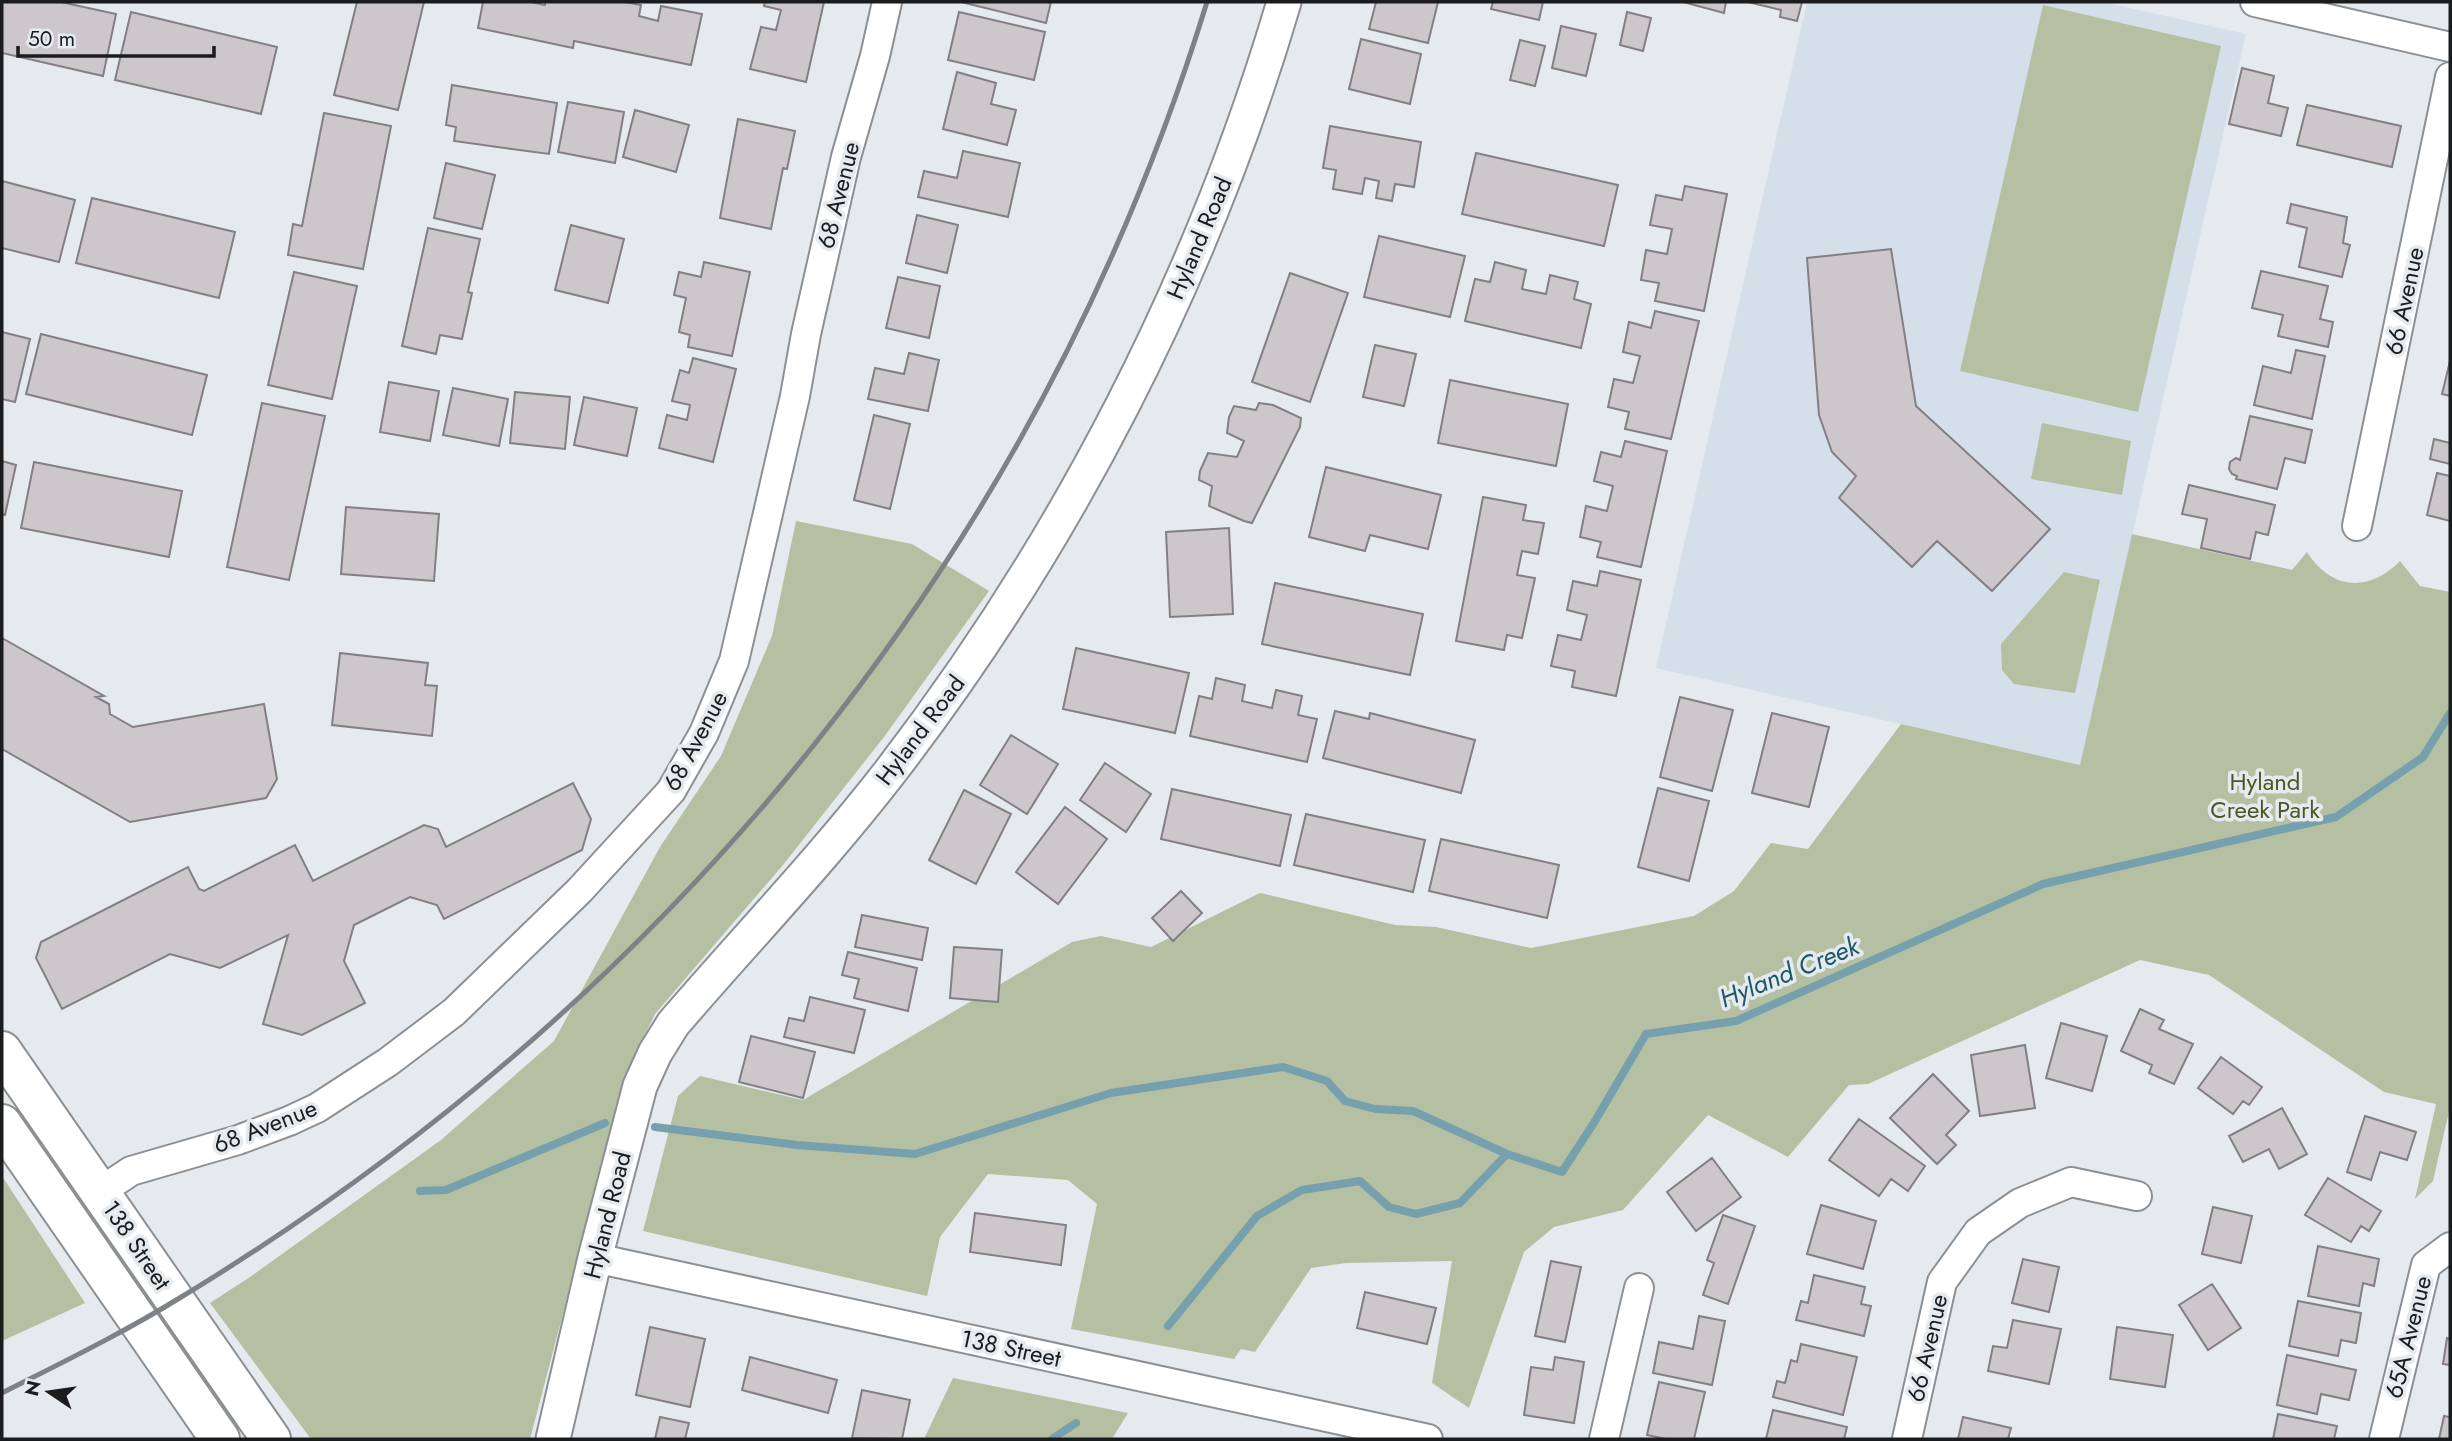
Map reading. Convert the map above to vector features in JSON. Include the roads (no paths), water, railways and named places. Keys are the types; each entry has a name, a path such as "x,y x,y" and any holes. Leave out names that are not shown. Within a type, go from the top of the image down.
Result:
{"main road":[{"name":"138 Street","path":"2,1051 271,1439"},
{"name":"138 Street","path":"2,1124 220,1439"}],"street":[{"name":"68 Avenue","path":"100,1191 131,1171 238,1140 289,1121 317,1108 388,1062 454,1012 579,891 671,791 704,733 734,661 843,171 887,2"},
{"name":"Hyland Road","path":"553,1439 595,1258 640,1086 655,1053 673,1024 843,832 935,711 1016,592 1108,436 1153,344 1217,198 1266,62 1284,2"},
{"path":"2255,2 2450,47"},
{"name":"66 Avenue","path":"2357,526 2450,77"},
{"name":"66 Avenue","path":"1907,1439 1942,1282 1978,1232 2020,1203 2071,1182 2137,1196"},
{"name":"65A Avenue","path":"2384,1439 2426,1265 2450,1247"},
{"name":"138 Street","path":"595,1258 1428,1439"},
{"path":"1604,1439 1639,1288"}],"waterway":[{"name":"Hyland Creek","path":"1168,1326 1257,1216 1302,1190 1360,1181 1389,1207 1416,1214 1460,1203 1507,1154 1562,1172 1646,1034 1736,1021 2043,884 2336,817 2423,757 2450,713"},
{"path":"655,1127 797,1145 915,1154 1111,1093 1283,1067 1327,1081 1345,1101 1375,1109 1413,1111 1507,1154"},
{"path":"420,1191 446,1190 605,1123"},
{"name":"Hyland Creek","path":"1052,1439 1076,1423"}],"railway":[{"path":"2,1393 178,1299 356,1180 522,1048 675,903 813,746 936,576 1044,396 1134,204 1207,2"}],"park label":[{"name":"Hyland Creek Park","path":"2265,795"}]}
